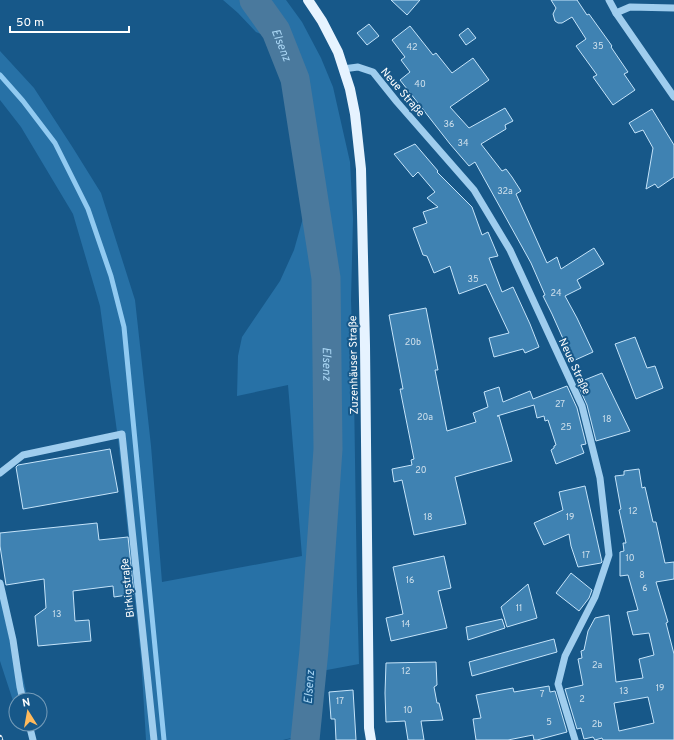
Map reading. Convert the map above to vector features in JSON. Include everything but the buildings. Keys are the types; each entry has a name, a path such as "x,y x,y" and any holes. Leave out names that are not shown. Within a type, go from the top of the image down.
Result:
{"main road":[{"name":"Zuzenhäuser Straße","path":"308,0 322,21 338,52 344,69 350,89 361,169 365,351 369,728 371,740"}],"street":[{"path":"609,0 616,13 674,97"},
{"path":"616,13 630,8 674,8"},
{"name":"Neue Straße","path":"344,69 358,68 373,72 397,102 474,190 510,250 582,406 600,478 608,555 595,597 564,656 558,684 575,740"},
{"name":"Birkigstraße","path":"0,473 23,456 122,434 154,740"},
{"path":"0,583 13,640 21,692"}],"shaded area":[{"path":"223,0 286,0 302,22 321,58 333,87 350,162 353,219 351,300 359,664 316,672 307,740 286,740 303,735 283,740 146,740 141,658 118,439 100,306 73,214 21,127 0,100 0,51 34,88 101,193 135,300 151,446 162,582 302,556 288,385 237,396 238,356 242,337 280,281 294,250 309,197 289,78 275,40 256,32"},
{"path":"0,595 15,665 22,673 26,692 10,692 0,661"}],"waterway":[{"name":"Elsenz","path":"254,0 276,31 295,79 326,278 328,449 314,650 305,740"},
{"path":"0,75 23,101 55,143 88,209 111,276 124,327 164,740"}]}
